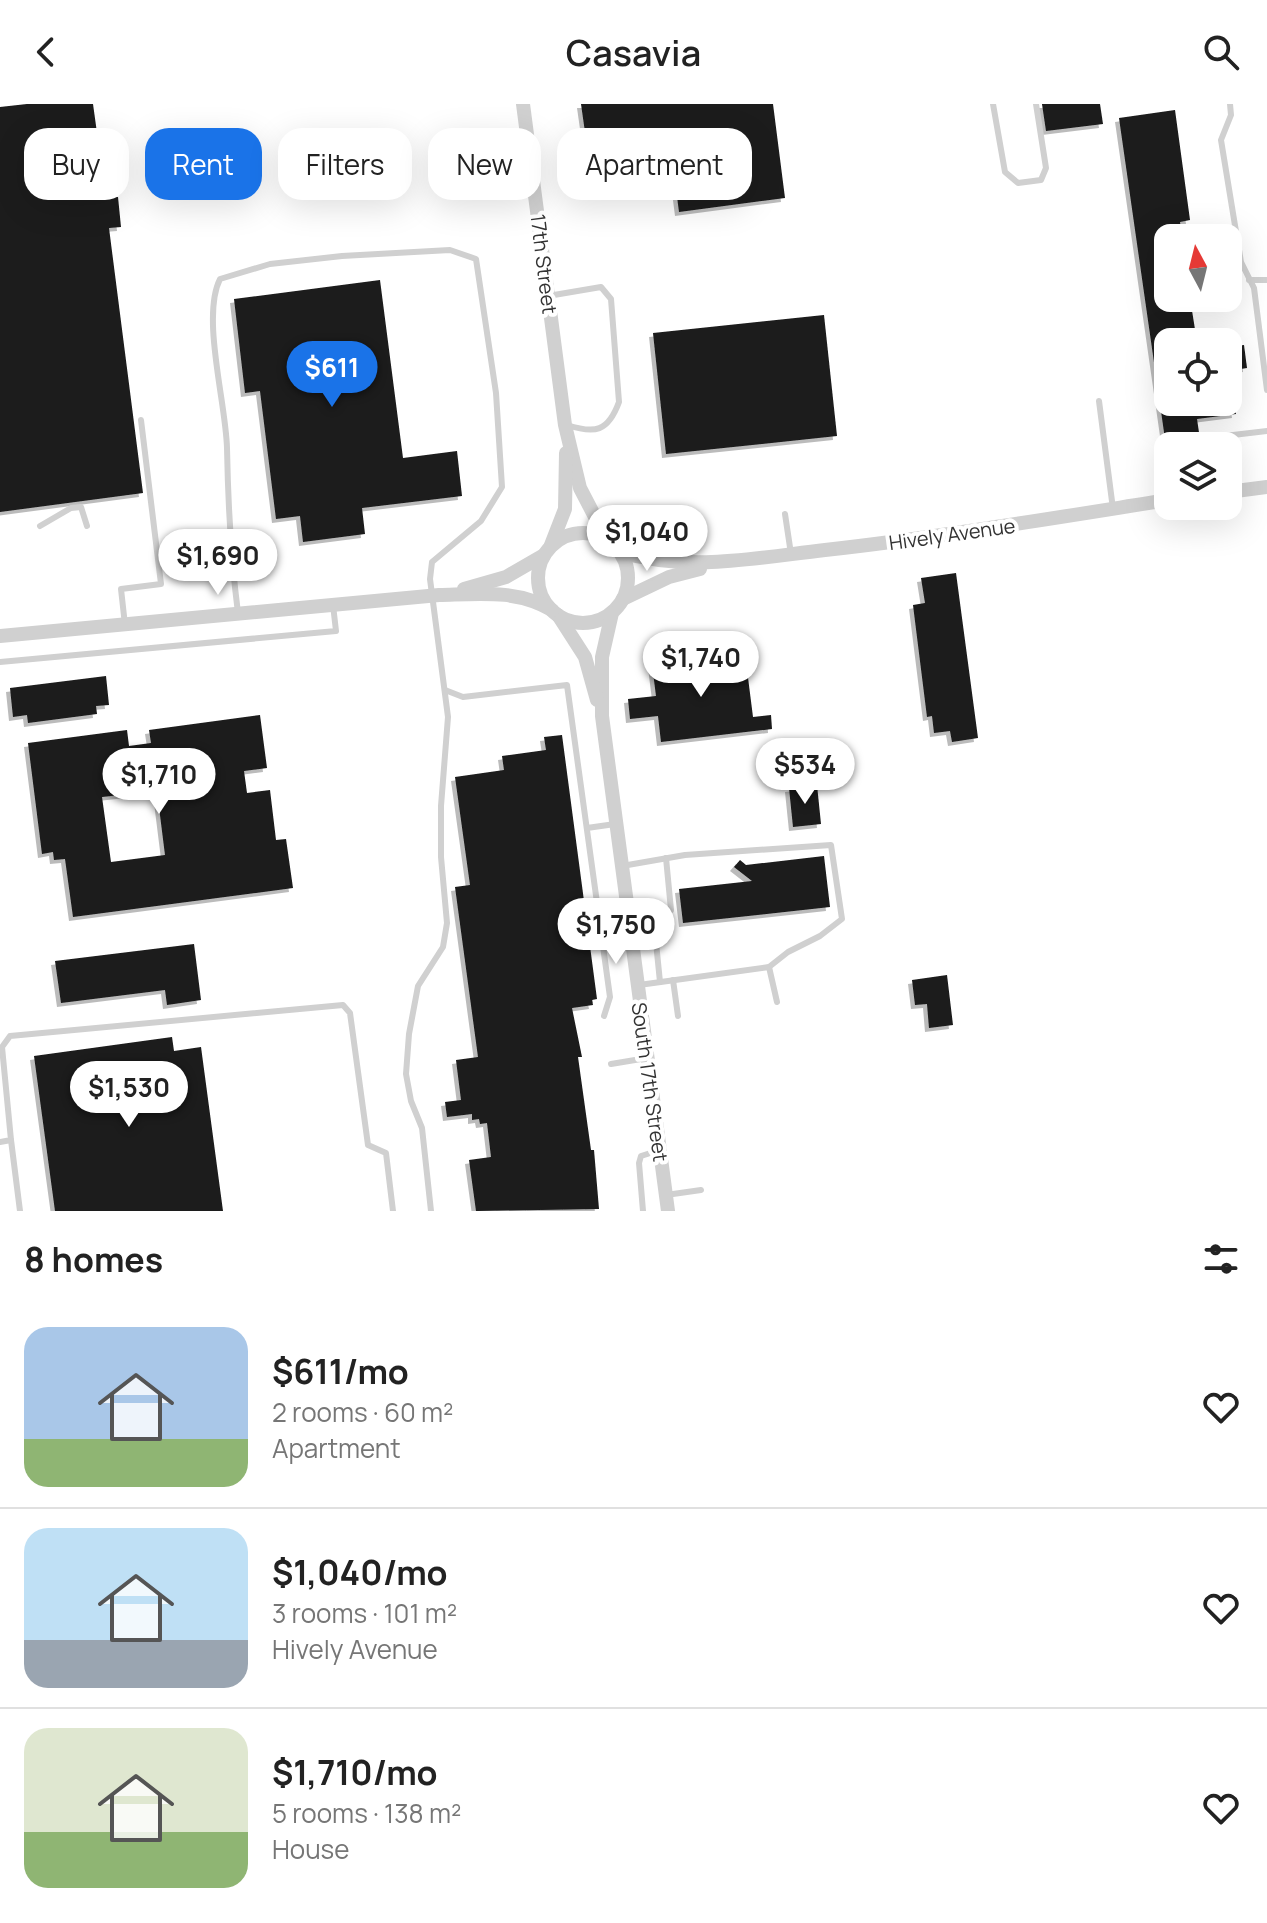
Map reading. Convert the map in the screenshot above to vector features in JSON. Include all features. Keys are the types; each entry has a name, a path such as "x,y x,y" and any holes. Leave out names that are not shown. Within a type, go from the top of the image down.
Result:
{"street":[{"name":"17th Street","path":"523,104 565,425 580,488 607,540"},
{"name":"17th Street","path":"546,552 565,509 565,425"},
{"path":"1242,490 1267,487"},
{"name":"Hively Avenue","path":"620,552 653,561 735,561 1002,527 1154,502"},
{"path":"436,596 506,577 561,539 575,534 591,534 607,540 620,552 628,570 627,589 612,613 603,649 602,716"},
{"path":"546,552 539,571 539,588 585,657 602,716"},
{"name":"Hively Avenue","path":"623,599 669,577 735,561"},
{"path":"0,636 436,596 507,594 532,600 583,623 594,622 612,613"},
{"name":"South 17th Street","path":"602,716 668,1211"}],"lane":[{"path":"993,104 1005,172 1018,183 1041,180 1046,168 1036,104"},
{"path":"1230,104 1231,115 1221,140 1241,262 1254,288 1267,390"},
{"path":"238,614 224,405 214,334 214,293 220,279 270,264 342,256 450,250 476,259 496,393 502,487 481,521 432,562 430,579 436,596 448,717 441,819 447,923 443,947 418,986 409,1034 406,1074 411,1101 422,1128 431,1211"},
{"path":"1249,280 1267,280"},
{"path":"548,296 601,287 611,299 619,402 614,416 605,426 588,432 565,425"},
{"path":"1099,401 1113,509"},
{"path":"125,625 121,589 161,584 141,420"},
{"path":"1242,434 1267,431"},
{"path":"40,526 71,508 81,507 87,526"},
{"path":"785,514 791,554"},
{"path":"0,662 336,631 333,605"},
{"path":"445,690 463,697 567,685 610,997 604,1016"},
{"path":"587,828 616,823"},
{"path":"622,866 666,858 831,845 842,919 769,967 637,985"},
{"path":"628,917 671,910 666,858"},
{"path":"653,913 660,982"},
{"path":"769,967 777,1002"},
{"path":"673,980 678,1016"},
{"path":"20,1211 2,1047 10,1036 343,1005 350,1013 368,1145 386,1153 393,1211"},
{"path":"611,1064 647,1058"},
{"path":"0,1142 11,1140"},
{"path":"643,1211 639,1163 641,1156 660,1150"},
{"path":"666,1195 701,1190"}],"building":[{"path":"93,104 96,128 24,128 24,200 118,200 121,227 109,228 143,493 0,512 0,107"},
{"path":"581,104 773,104 785,198 679,212 677,200 752,200 752,128 584,128"},
{"path":"1042,104 1100,104 1103,124 1046,131"},
{"path":"1175,110 1190,220 1180,224 1154,224 1154,312 1192,312 1195,328 1154,328 1154,362 1119,118"},
{"path":"380,280 403,458 457,451 462,496 362,508 365,534 303,542 300,516 276,519 260,391 245,393 234,299"},
{"path":"824,315 837,436 666,454 653,333"},
{"path":"1242,345 1247,368 1242,369"},
{"path":"1162,416 1220,416 1197,419 1199,432 1164,432"},
{"path":"956,573 978,738 952,742 950,731 934,733 932,716 927,717 913,605 925,603 921,578"},
{"path":"745,654 753,717 771,715 772,729 661,742 658,716 630,719 628,699 656,696 652,664"},
{"path":"106,676 109,705 96,706 97,714 28,723 27,715 13,717 10,688"},
{"path":"260,715 267,768 244,771 247,793 270,790 276,840 286,839 293,888 73,917 65,859 54,860 53,852 42,854 28,743 127,730 129,746 151,743 149,730","holes":["157,791 165,855 111,862 102,797"]},
{"path":"562,735 597,999 592,1000 593,1005 572,1008 582,1057 578,1057 591,1150 594,1150 599,1209 476,1211 469,1160 491,1157 487,1123 472,1120 472,1114 447,1117 445,1102 461,1100 456,1060 478,1057 455,887 470,885 455,777 504,770 502,756 546,750 544,737"},
{"path":"817,785 821,824 793,827 789,788"},
{"path":"824,856 830,907 683,923 679,889 752,881 734,867 740,860 746,865"},
{"path":"194,944 201,1000 167,1005 165,990 61,1003 55,961"},
{"path":"947,975 953,1025 929,1028 927,1004 915,1005 912,980"},
{"path":"172,1037 174,1051 201,1047 223,1211 55,1211 34,1056"}]}
